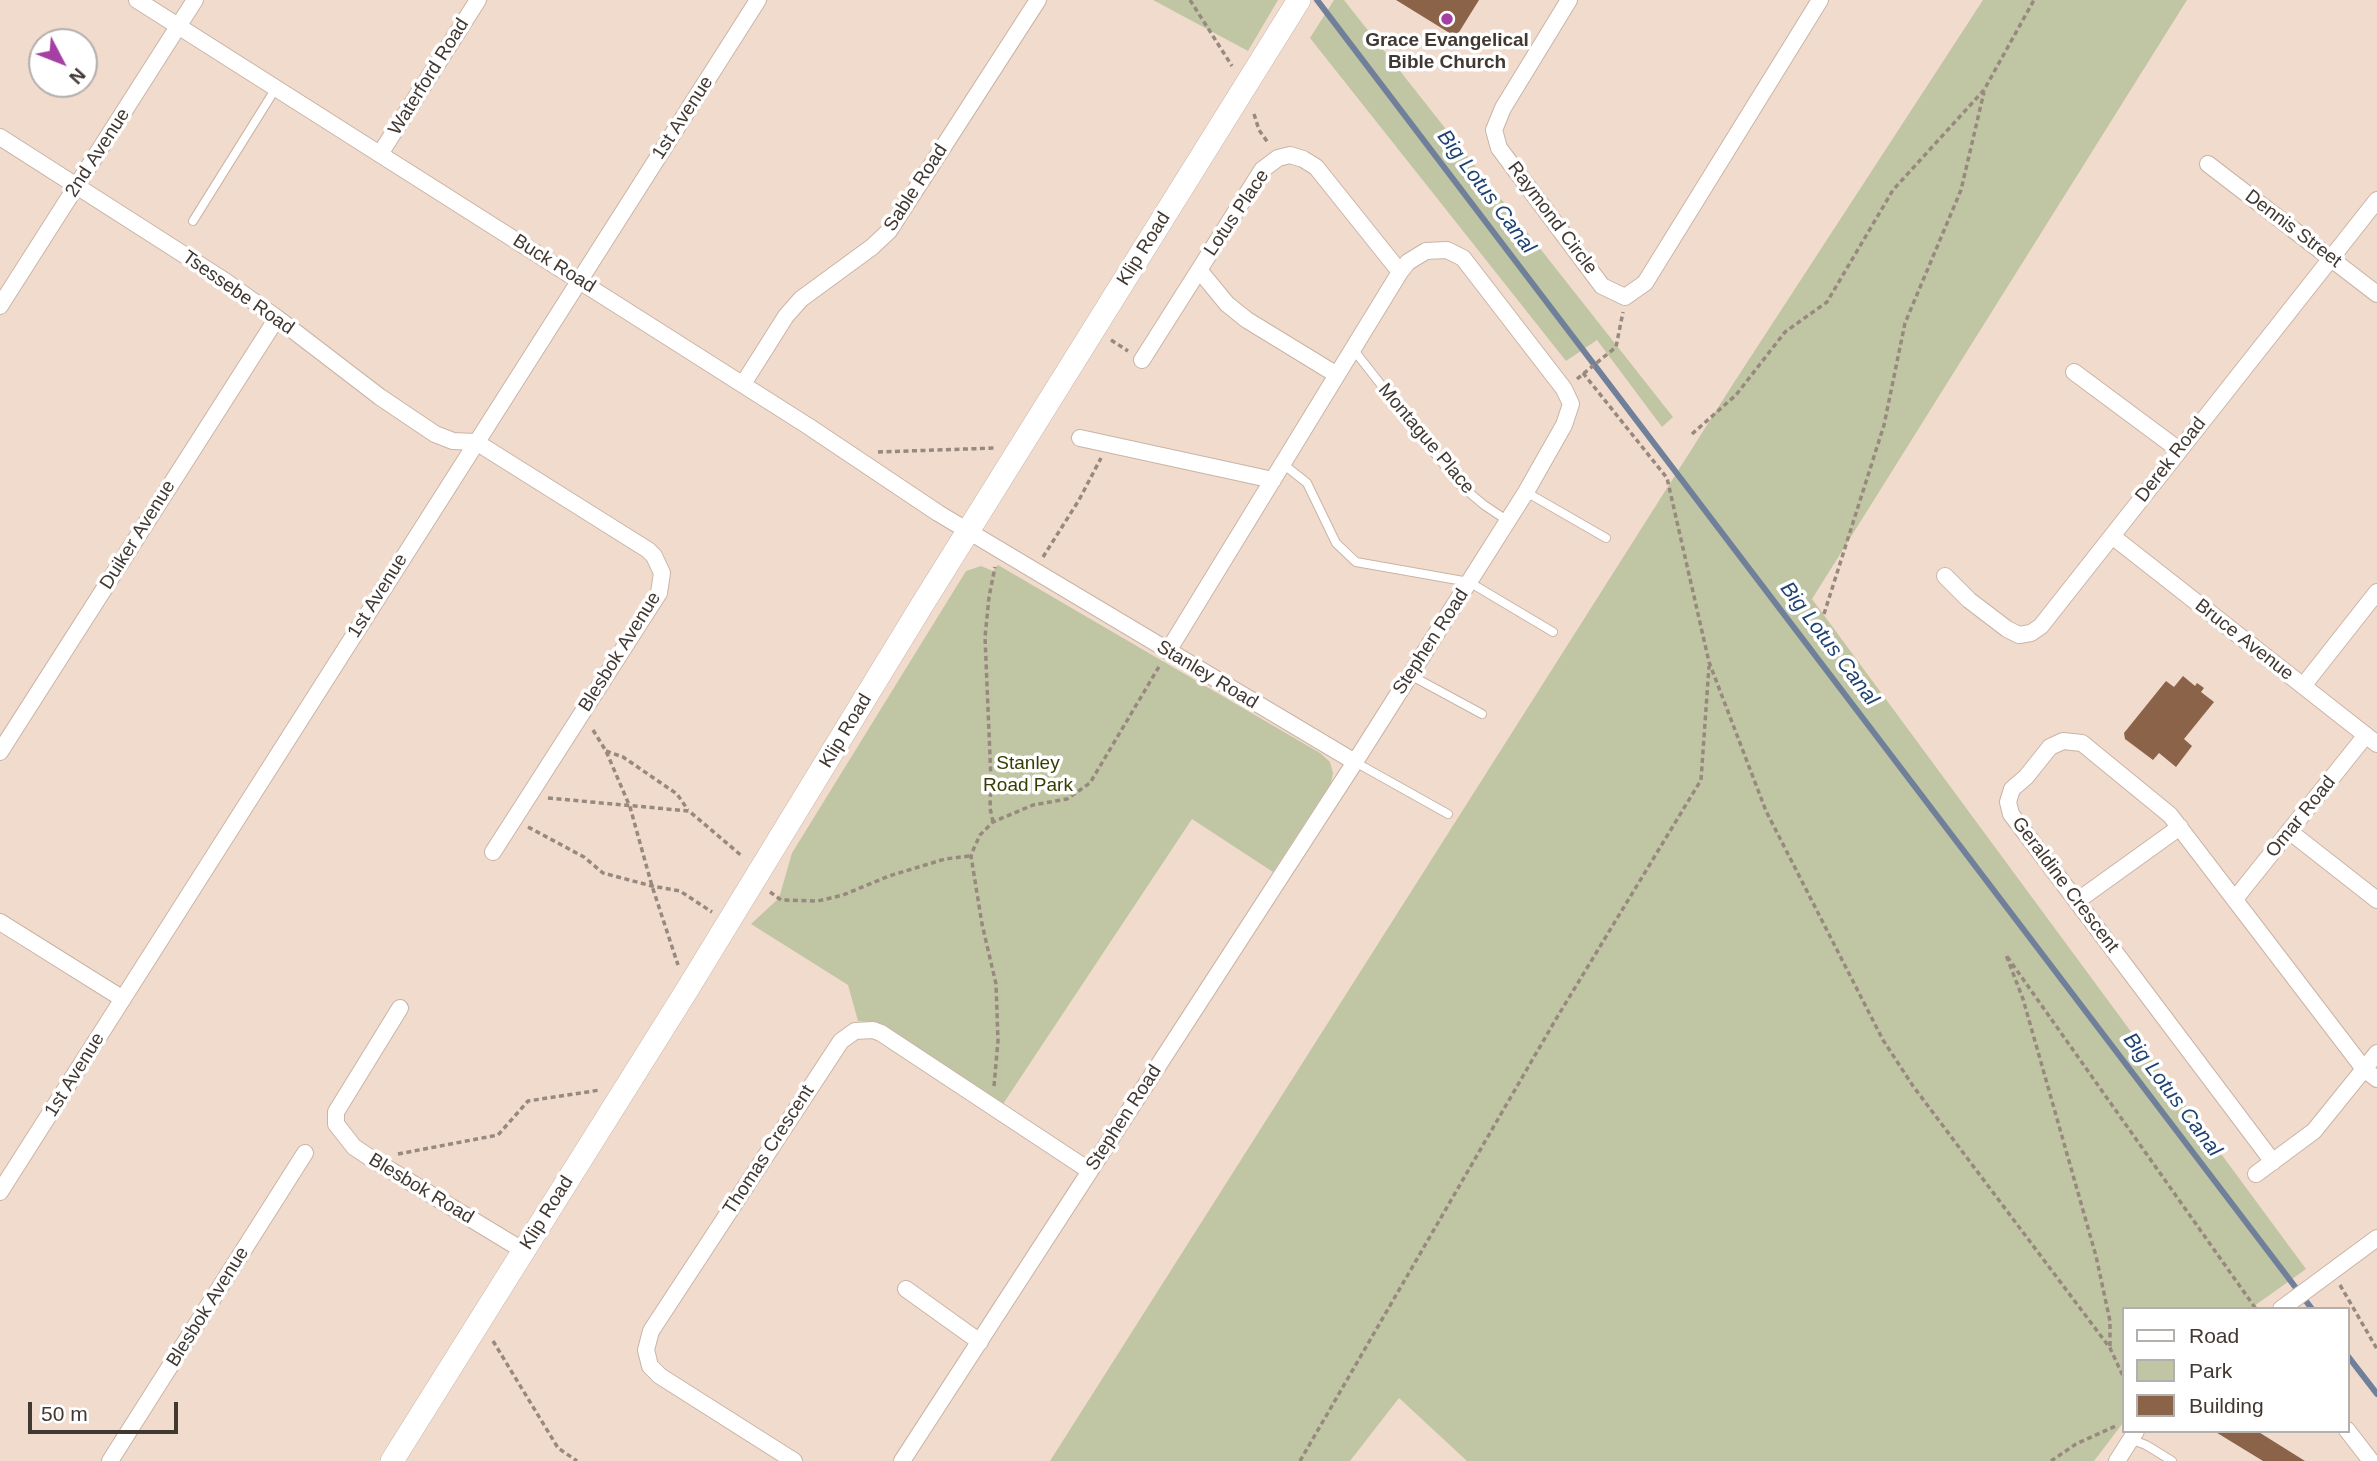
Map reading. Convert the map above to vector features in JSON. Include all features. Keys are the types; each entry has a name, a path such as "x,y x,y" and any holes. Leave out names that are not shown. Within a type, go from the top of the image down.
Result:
{"street":[{"name":"Buck Road","path":"137,0 743,384 968,532"},
{"name":"2nd Avenue","path":"0,306 195,0"},
{"name":"Waterford Road","path":"380,154 478,0"},
{"name":"1st Avenue","path":"0,1192 758,0"},
{"name":"Sable Road","path":"743,384 786,316 801,299 872,247 889,231 1038,0"},
{"name":"Raymond Circle","path":"1569,0 1503,108 1494,130 1499,148 1602,286 1625,297 1646,283 1820,0"},
{"name":"Klip Road","path":"392,1461 1297,3"},
{"name":"Tsessebe Road","path":"0,137 225,281 380,397 435,434 453,441 476,442"},
{"name":"Lotus Place","path":"1337,375 1247,320 1227,304 1199,270 1262,170 1278,158 1290,156 1303,159 1316,167 1400,272"},
{"name":"Dennis Street","path":"2208,164 2377,294"},
{"name":"Derek Road","path":"1945,576 1969,600 2020,635 2031,633 2050,617 2377,200"},
{"name":"Stephen Road","path":"902,1461 1355,762 1526,492 1564,425 1571,404 1564,389 1463,258 1447,250 1426,251 1408,262 1400,272 1165,658"},
{"path":"1142,360 1199,270"},
{"name":"Duiker Avenue","path":"0,752 277,318"},
{"path":"2074,372 2179,450"},
{"path":"1080,438 1273,481"},
{"name":"Blesbok Avenue","path":"476,442 648,550 659,564 662,583 659,593 493,852"},
{"name":"Stanley Road","path":"968,532 1165,658 1355,762"},
{"name":"Bruce Avenue","path":"2112,536 2371,740"},
{"path":"2303,686 2377,592"},
{"name":"Omar Road","path":"2235,899 2289,831 2371,740"},
{"name":"Geraldine Crescent","path":"2273,1162 2008,808 2007,802 2012,789 2026,777 2050,747 2063,741 2082,743 2159,803 2371,1074"},
{"path":"2077,901 2180,827"},
{"path":"2289,831 2377,900"},
{"path":"0,922 123,999"},
{"name":"Blesbok Road","path":"400,1008 337,1112 336,1124 354,1147 524,1251"},
{"name":"Thomas Crescent","path":"794,1461 660,1376 650,1366 646,1350 651,1331 847,1035 864,1029 881,1033 1090,1171"},
{"path":"2256,1174 2314,1131 2371,1074 2377,1052"},
{"name":"Blesbok Avenue","path":"110,1461 305,1153"},
{"path":"2286,1305 2377,1238"},
{"path":"906,1289 980,1342"},
{"path":"2117,1461 2129,1433"},
{"path":"2349,1433 2371,1461"}],"lane":[{"path":"193,221 276,88"},
{"name":"Montague Place","path":"1353,349 1459,484 1483,505 1508,521"},
{"path":"1283,464 1307,483 1336,543 1356,562 1469,582 1553,632"},
{"path":"1526,492 1606,538"},
{"path":"1410,675 1482,714"},
{"name":"Stanley Road","path":"1355,762 1447,814"},
{"path":"2132,1433 2172,1461"}],"path":[{"path":"1190,0 1245,86 1259,130 1278,158"},
{"path":"1692,434 1736,395 1784,332 1826,302 1893,190 1984,90 2034,0"},
{"path":"1824,614 1884,425 1905,323 1961,190 1984,90"},
{"path":"1624,307 1616,347 1583,373 1667,478 1709,662 1766,811 1882,1040 1913,1086 2110,1348 2122,1374"},
{"path":"1094,329 1142,360"},
{"path":"861,462 878,452 987,449 1022,444"},
{"path":"1034,572 1079,500 1108,444"},
{"path":"993,822 990,808 985,637 995,564"},
{"path":"993,1093 998,1041 996,984 982,924 971,856 980,835 993,822 1033,806 1067,799 1090,783 1165,658"},
{"path":"1300,1461 1556,1019 1701,780 1709,662"},
{"path":"582,713 606,751 630,807 652,886 679,966 674,975"},
{"path":"606,751 623,757 677,794 689,811 760,871"},
{"path":"529,796 689,811"},
{"path":"514,819 584,857 603,873 680,891 728,922"},
{"path":"776,897 799,902 818,901 843,895 889,876 945,859 971,856"},
{"path":"2110,1348 2110,1321 2096,1256 2023,999 2006,955 2255,1307"},
{"path":"372,1159 498,1135 528,1101 602,1090"},
{"path":"2332,1271 2377,1349"},
{"path":"480,1320 558,1448 577,1461"},
{"path":"2051,1461 2076,1444 2122,1433"}],"green space":[{"path":"1153,0 1278,0 1248,51"},
{"path":"1334,0 1344,0 1673,417 1662,427 1597,340 1566,361 1310,38"},
{"path":"1983,0 2187,0 1812,599 2306,1269 2253,1307 2122,1307 2122,1424 2094,1461 1467,1461 1399,1398 1350,1461 1050,1461 1733,384"},
{"name":"Stanley Road Park","path":"998,565 1320,753 1330,762 1333,773 1331,783 1273,872 1192,819 1003,1104 886,1027 858,1021 848,985 751,924 779,898 792,853 966,571 981,566 993,571"}],"building":[{"name":"Grace Evangelical Bible Church","path":"1396,0 1479,0 1456,37"},
{"path":"2183,676 2195,686 2197,683 2204,688 2201,692 2214,702 2184,739 2192,746 2176,767 2159,753 2153,760 2125,739 2124,733 2166,681 2174,687"},
{"path":"2217,1433 2260,1433 2305,1461 2263,1461"}],"waterway":[{"name":"Big Lotus Canal","path":"1317,0 2310,1307"},
{"name":"Big Lotus Canal","path":"2349,1358 2377,1394"}],"place":[{"name":"Grace Evangelical Bible Church","path":"1447,19"}]}
